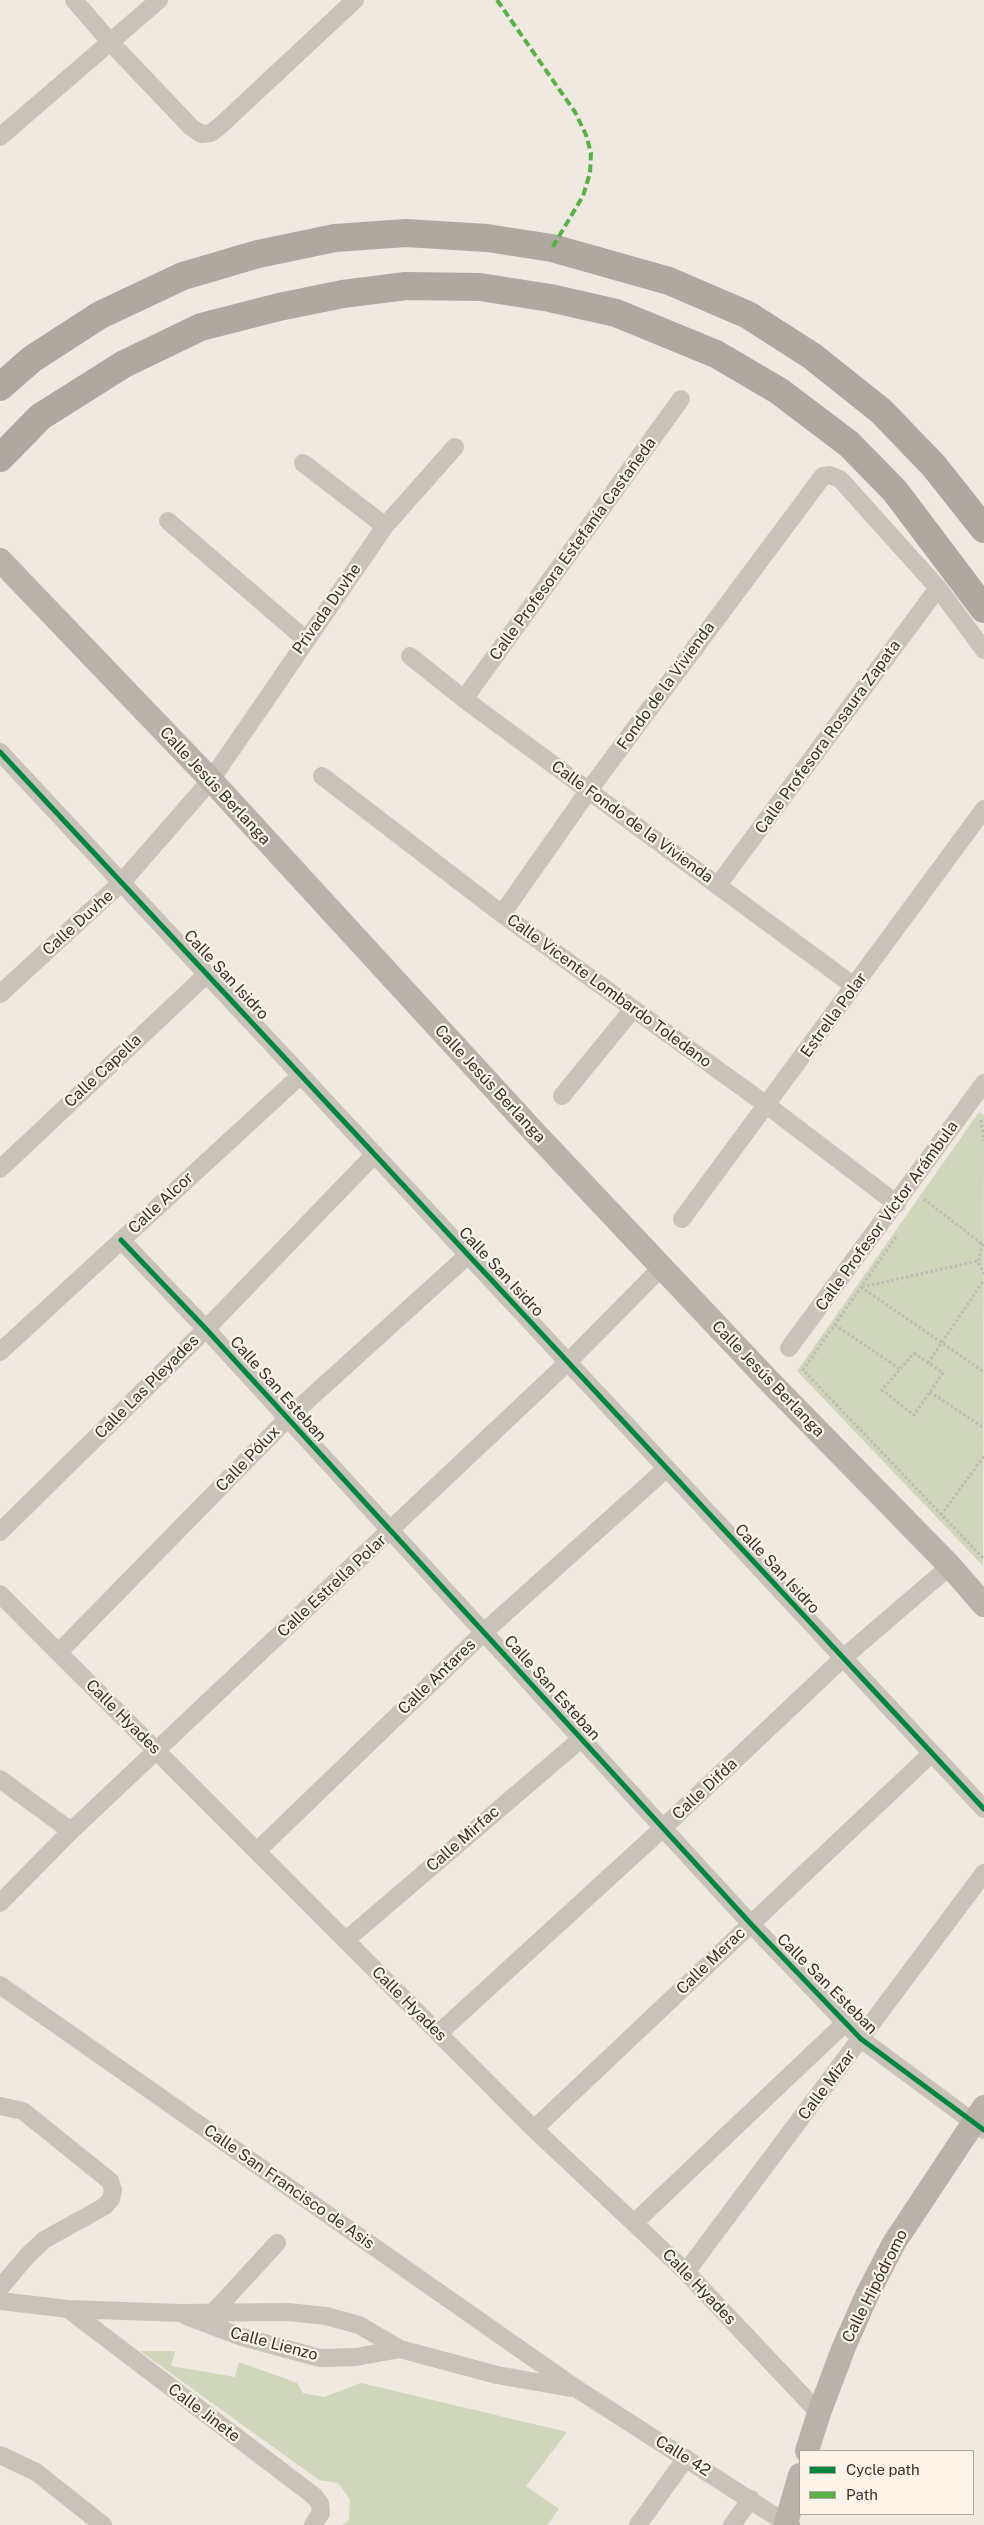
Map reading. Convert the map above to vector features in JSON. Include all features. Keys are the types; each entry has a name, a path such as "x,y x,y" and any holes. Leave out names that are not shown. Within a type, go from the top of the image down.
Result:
{"highway":[{"path":"0,387 32,359 100,315 183,276 258,254 335,238 406,233 487,238 552,248 669,281 748,316 812,356 881,411 934,466 984,529"},
{"path":"0,458 40,417 124,364 201,327 279,306 343,294 406,286 480,288 550,298 616,313 716,354 779,391 849,444 894,491 984,609"}],"street":[{"path":"74,0 111,43 191,127 201,134 211,132 220,126 356,0"},
{"path":"2,130 111,43 159,0"},
{"name":"Calle Profesora Estefanía Castañeda","path":"464,699 682,399"},
{"name":"Privada Duvhe","path":"211,780 305,639 384,526 456,447"},
{"path":"303,463 384,526"},
{"name":"Fondo de la Vivienda","path":"502,914 589,790 816,482 823,476 830,475 840,479 938,588"},
{"path":"168,521 305,639"},
{"name":"Calle Jesús Berlanga","path":"0,560 211,780 536,1134 770,1382 950,1566 984,1605"},
{"path":"938,588 984,650"},
{"name":"Calle Profesora Rosaura Zapata","path":"718,885 938,588"},
{"name":"Calle Fondo de la Vivienda","path":"410,656 464,699 854,986"},
{"name":"Calle San Isidro","path":"0,752 984,1809"},
{"name":"Calle Vicente Lombardo Toledano","path":"322,776 502,914 768,1106 897,1204"},
{"name":"Calle Duvhe","path":"0,994 122,882 211,780"},
{"name":"Estrella Polar","path":"682,1219 768,1106 984,810"},
{"name":"Calle Capella","path":"0,1168 207,974"},
{"path":"562,1096 632,1008"},
{"name":"Calle Alcor","path":"0,1352 301,1074"},
{"name":"Calle Profesor Víctor Arámbula","path":"789,1348 897,1204 984,1083"},
{"name":"Calle Las Pleyades","path":"0,1532 206,1329 375,1154"},
{"name":"Calle San Esteban","path":"121,1240 288,1418 750,1923 861,2039 980,2120"},
{"name":"Calle Pólux","path":"58,1652 288,1418 468,1255"},
{"name":"Calle Estrella Polar","path":"0,1903 71,1831 156,1750 391,1531 568,1362 662,1267"},
{"name":"Calle Antares","path":"257,1851 484,1632 667,1468"},
{"name":"Calle Difda","path":"438,2033 663,1828 843,1658 950,1566"},
{"name":"Calle Hyades","path":"0,1594 534,2129 686,2272 819,2414"},
{"name":"Calle Mirfac","path":"346,1940 581,1739"},
{"name":"Calle Merac","path":"534,2129 932,1753"},
{"path":"0,1779 71,1831"},
{"name":"Calle Mizar","path":"686,2272 984,1873"},
{"name":"Calle San Francisco de Asis","path":"0,1985 577,2389"},
{"name":"Calle Mizar","path":"634,2223 846,2023"},
{"path":"0,2106 23,2112 110,2181 113,2190 111,2199 105,2206 44,2240 27,2256 0,2288"},
{"name":"Calle Hipódromo","path":"807,2450 819,2414 867,2294 894,2243 980,2120"},
{"path":"208,2318 277,2242"},
{"name":"Calle Lienzo","path":"0,2300 68,2310 181,2313 208,2318 320,2358 356,2357 400,2349"},
{"name":"Calle Jinete","path":"68,2310 314,2496 320,2504 321,2513 313,2525"},
{"name":"Calle Lienzo","path":"208,2318 288,2312 326,2316 359,2325 400,2349 497,2375 577,2389"},
{"name":"Calle 42","path":"577,2389 751,2499 787,2524"},
{"path":"0,2455 36,2472 103,2525"},
{"path":"638,2525 686,2458"},
{"path":"787,2524 799,2479"},
{"path":"732,2525 751,2499"}],"path":[{"path":"975,1126 982,1119"},
{"path":"982,1119 984,1141"},
{"path":"918,1207 929,1191"},
{"path":"924,1199 983,1243 978,1261 984,1274"},
{"path":"901,1231 803,1370 984,1559"},
{"path":"861,1287 978,1261"},
{"path":"928,1363 984,1280"},
{"path":"861,1287 984,1372"},
{"path":"835,1325 900,1368"},
{"path":"914,1353 943,1374 914,1415 882,1390 900,1368 914,1353"},
{"path":"930,1392 984,1428"},
{"path":"941,1515 984,1456"}],"green space":[{"path":"979,1112 984,1115 983,1566 797,1371"},
{"path":"140,2351 175,2351 171,2366 235,2377 239,2362 297,2383 303,2393 324,2397 361,2383 567,2432 526,2486 559,2509 547,2525 342,2525 349,2520 350,2499 338,2483 319,2480"}],"marked path":[{"path":"497,0 575,112 586,135 591,153 590,173 583,196 552,248"}],"cycle path":[{"path":"0,752 984,1809"},
{"path":"121,1240 206,1329 750,1923 861,2039 984,2130"}]}
